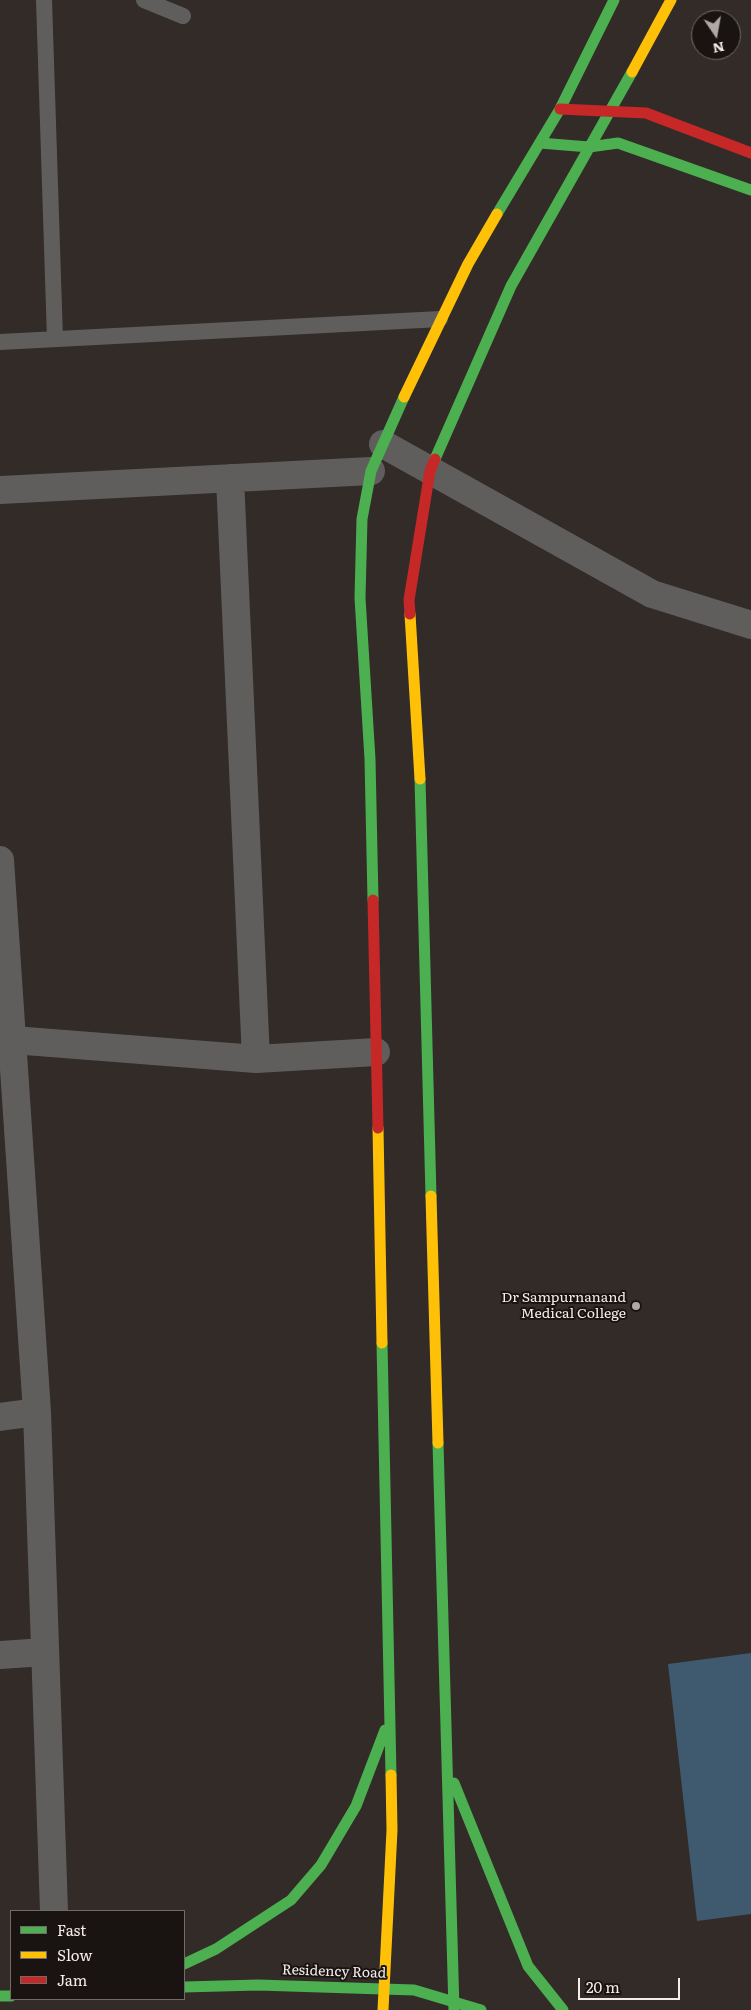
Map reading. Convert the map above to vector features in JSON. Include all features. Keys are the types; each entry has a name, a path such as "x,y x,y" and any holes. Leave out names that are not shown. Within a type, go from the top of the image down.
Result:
{"street":[{"path":"383,2010 392,1830 370,759 360,598 362,518 371,471 440,319 468,264 560,109 614,0"},
{"path":"454,2006 419,757 409,600 430,471 511,286 671,0"},
{"path":"560,109 646,113 751,152"},
{"path":"540,143 589,147 618,143 751,190"},
{"path":"383,444 652,594 751,624"},
{"path":"0,490 371,471"},
{"path":"230,478 256,1059"},
{"path":"0,860 7,1040 36,1412 54,1910"},
{"path":"7,1040 256,1059 376,1052"},
{"path":"0,1417 36,1412"},
{"path":"0,1655 45,1652"},
{"path":"185,1964 216,1949 291,1900 321,1864 356,1806 390,1718"},
{"path":"446,1758 472,1832 528,1966 563,2010"},
{"name":"Residency Road","path":"185,1987 258,1985 414,1990 454,2006 482,2010"}],"lane":[{"path":"44,0 55,339"},
{"path":"144,0 183,16"},
{"path":"0,342 440,319"}],"water":[{"path":"751,1653 751,1914 697,1921 668,1664"}],"traffic: fast":[{"path":"497,214 560,109 614,0"},
{"path":"435,459 511,286 632,72"},
{"path":"540,143 589,147 618,143 751,190"},
{"path":"373,900 370,759 360,598 362,519 371,471 404,397"},
{"path":"420,779 431,1196"},
{"path":"382,1343 391,1775"},
{"path":"438,1443 454,2010"},
{"path":"185,1964 216,1949 291,1900 321,1865 356,1806 385,1730"},
{"path":"454,1783 528,1966 563,2010"},
{"path":"185,1987 258,1985 414,1990 481,2010"},
{"path":"0,1996 10,1996"}],"traffic: slow":[{"path":"632,72 671,0"},
{"path":"404,397 468,264 497,214"},
{"path":"410,614 420,779"},
{"path":"378,1128 382,1343"},
{"path":"431,1196 438,1443"},
{"path":"383,2010 392,1830 391,1775"}],"traffic: jam":[{"path":"560,109 646,113 751,153"},
{"path":"410,614 409,600 430,471 435,459"},
{"path":"373,900 378,1128"}],"place":[{"name":"Dr Sampurnanand Medical College","path":"636,1306"}]}
